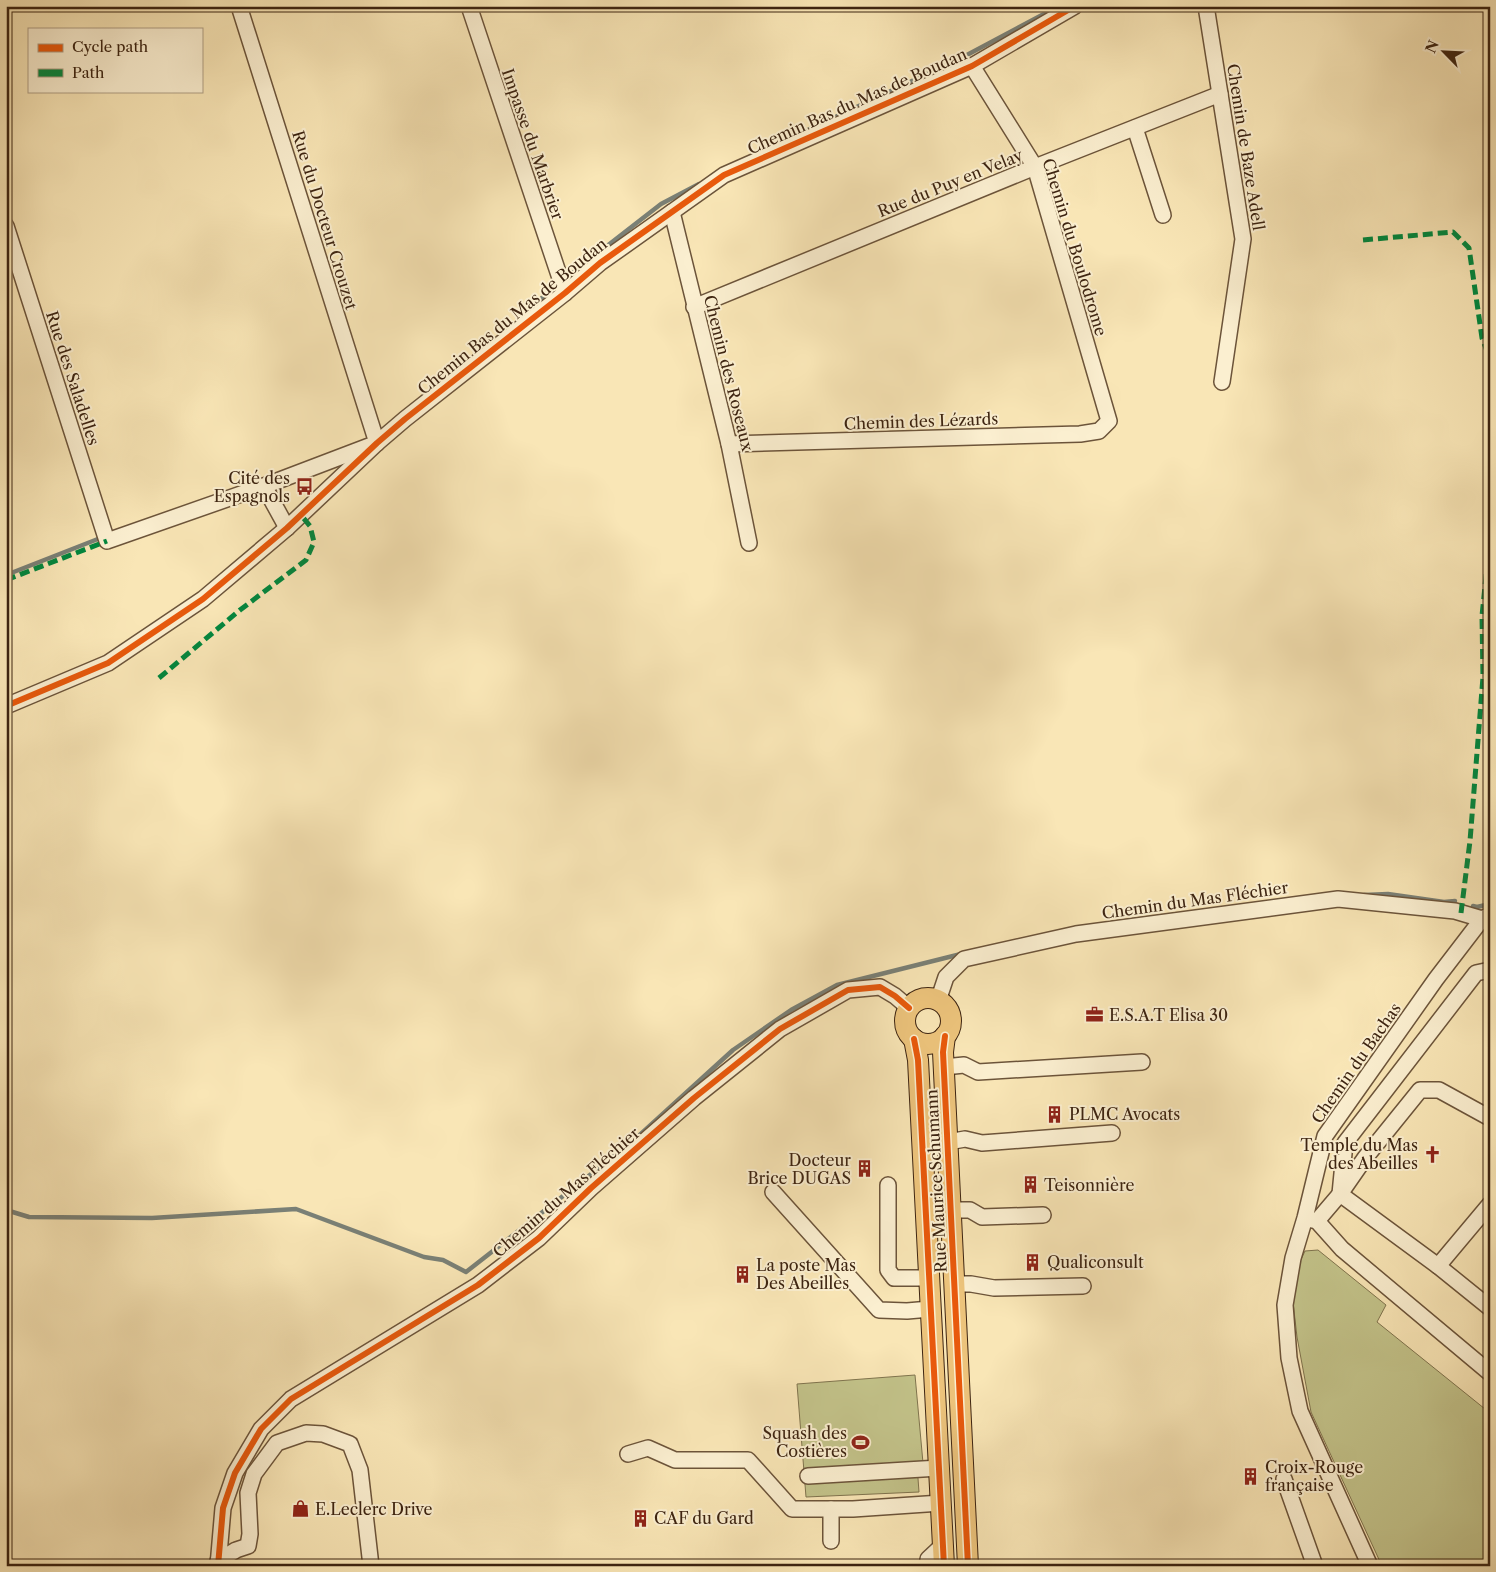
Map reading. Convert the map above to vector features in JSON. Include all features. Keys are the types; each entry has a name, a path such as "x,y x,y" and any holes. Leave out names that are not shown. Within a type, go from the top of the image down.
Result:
{"main road":[{"path":"930,998 938,1001 947,1009 950,1018 949,1029 945,1036 932,1044 914,1040 905,1024 905,1016 909,1008 922,999 930,998"},
{"name":"Rue Maurice Schumann","path":"945,1036 943,1052 968,1566"},
{"name":"Rue Maurice Schumann","path":"914,1040 918,1060 944,1566"}],"street":[{"name":"Rue du Docteur Crouzet","path":"239,6 377,443"},
{"name":"Impasse du Marbrier","path":"469,6 565,293"},
{"name":"Chemin Bas du Mas de Boudan","path":"6,706 108,663 203,599 287,528 377,443 406,419 607,258 724,175 972,66 1075,6"},
{"name":"Chemin de Baze Adell","path":"1206,6 1243,239 1222,382"},
{"name":"Chemin du Boulodrome","path":"972,66 1035,167 1109,421"},
{"name":"Rue du Puy en Velay","path":"694,307 1035,167 1220,94"},
{"path":"1135,128 1163,215"},
{"name":"Chemin des Roseaux","path":"672,212 729,444 749,544"},
{"name":"Rue des Saladelles","path":"6,226 107,541 264,486"},
{"name":"Chemin des Lézards","path":"729,444 1080,434 1099,431 1109,421"},
{"path":"287,528 264,486 377,443"},
{"name":"Chemin du Mas Fléchier","path":"938,1001 946,977 964,959 1076,934 1338,899 1455,911 1486,917"},
{"name":"Chemin du Bachas","path":"1370,1566 1300,1412 1289,1358 1285,1305 1293,1258 1311,1220 1325,1136 1431,987 1486,917"},
{"path":"1340,1194 1345,1143 1476,974 1490,970"},
{"name":"Chemin du Mas Fléchier","path":"218,1563 223,1508 235,1473 261,1429 291,1399 478,1285 539,1238 591,1188 694,1098 780,1029 848,990 880,987 895,996 909,1008"},
{"path":"944,1067 964,1066 978,1072 1142,1062"},
{"path":"1490,1118 1439,1090 1420,1090 1364,1158 1340,1194 1311,1220 1342,1249 1490,1373"},
{"path":"948,1142 965,1139 982,1143 1112,1133"},
{"path":"888,1185 888,1270 894,1278 929,1278"},
{"path":"773,1192 879,1310 907,1311 930,1309"},
{"path":"1340,1194 1438,1266 1490,1308"},
{"path":"1438,1266 1490,1204"},
{"path":"951,1210 970,1210 982,1217 1043,1215"},
{"path":"954,1284 971,1284 994,1288 1083,1286"},
{"path":"218,1563 236,1550 248,1546 250,1534 248,1493 254,1474 277,1443 306,1432 323,1434 350,1444 360,1470 371,1566"},
{"path":"628,1454 648,1448 675,1460 748,1460 792,1509 831,1509 940,1503"},
{"path":"808,1476 939,1468"},
{"path":"1284,1479 1315,1566"},
{"path":"831,1509 831,1541"},
{"path":"928,1566 928,1560 943,1545"}],"green space":[{"path":"1318,1250 1386,1305 1377,1322 1490,1413 1490,1566 1382,1566 1311,1412 1297,1337 1293,1302 1297,1268 1305,1251"},
{"name":"Squash des Costières","path":"915,1375 923,1463 917,1465 919,1492 806,1497 797,1384"}],"waterway":[{"path":"795,136 965,56 1059,6"},
{"path":"571,274 661,204 699,184"},
{"path":"517,322 552,288"},
{"path":"6,575 103,537"},
{"path":"1364,895 1388,894 1444,902 1455,901"},
{"path":"1473,906 1490,904"},
{"path":"6,1210 29,1217 152,1218 296,1209 424,1257 443,1260 466,1272 632,1142 733,1050 791,1010 837,985 961,954"}],"marked path":[{"path":"1363,240 1453,232 1469,248 1482,338 1490,359"},
{"path":"159,678 240,610 306,560 314,542 310,526 301,515"},
{"path":"1461,913 1470,841 1483,677 1482,616 1490,536"},
{"path":"6,580 107,541"}],"cycle path":[{"path":"6,706 108,663 203,599 287,528 405,419 565,293 600,263 724,175 972,66 1075,6"},
{"path":"218,1566 223,1508 235,1473 261,1429 291,1399 478,1285 539,1238 591,1188 694,1098 780,1029 848,990 880,987 895,996 909,1008"},
{"path":"945,1036 943,1052 968,1566"},
{"path":"914,1039 918,1060 944,1566"}],"place":[{"name":"Cité des Espagnols","path":"304,487"},
{"name":"E.S.A.T Elisa 30","path":"1095,1015"},
{"name":"PLMC Avocats","path":"1055,1114"},
{"name":"Temple du Mas des Abeilles","path":"1432,1154"},
{"name":"Docteur Brice DUGAS","path":"865,1169"},
{"name":"Teisonnière","path":"1030,1185"},
{"name":"Qualiconsult","path":"1033,1262"},
{"name":"La poste Mas Des Abeilles","path":"742,1274"},
{"name":"Squash des Costières","path":"861,1442"},
{"name":"Croix-Rouge française","path":"1251,1476"},
{"name":"E.Leclerc Drive","path":"301,1509"},
{"name":"CAF du Gard","path":"640,1518"}]}
